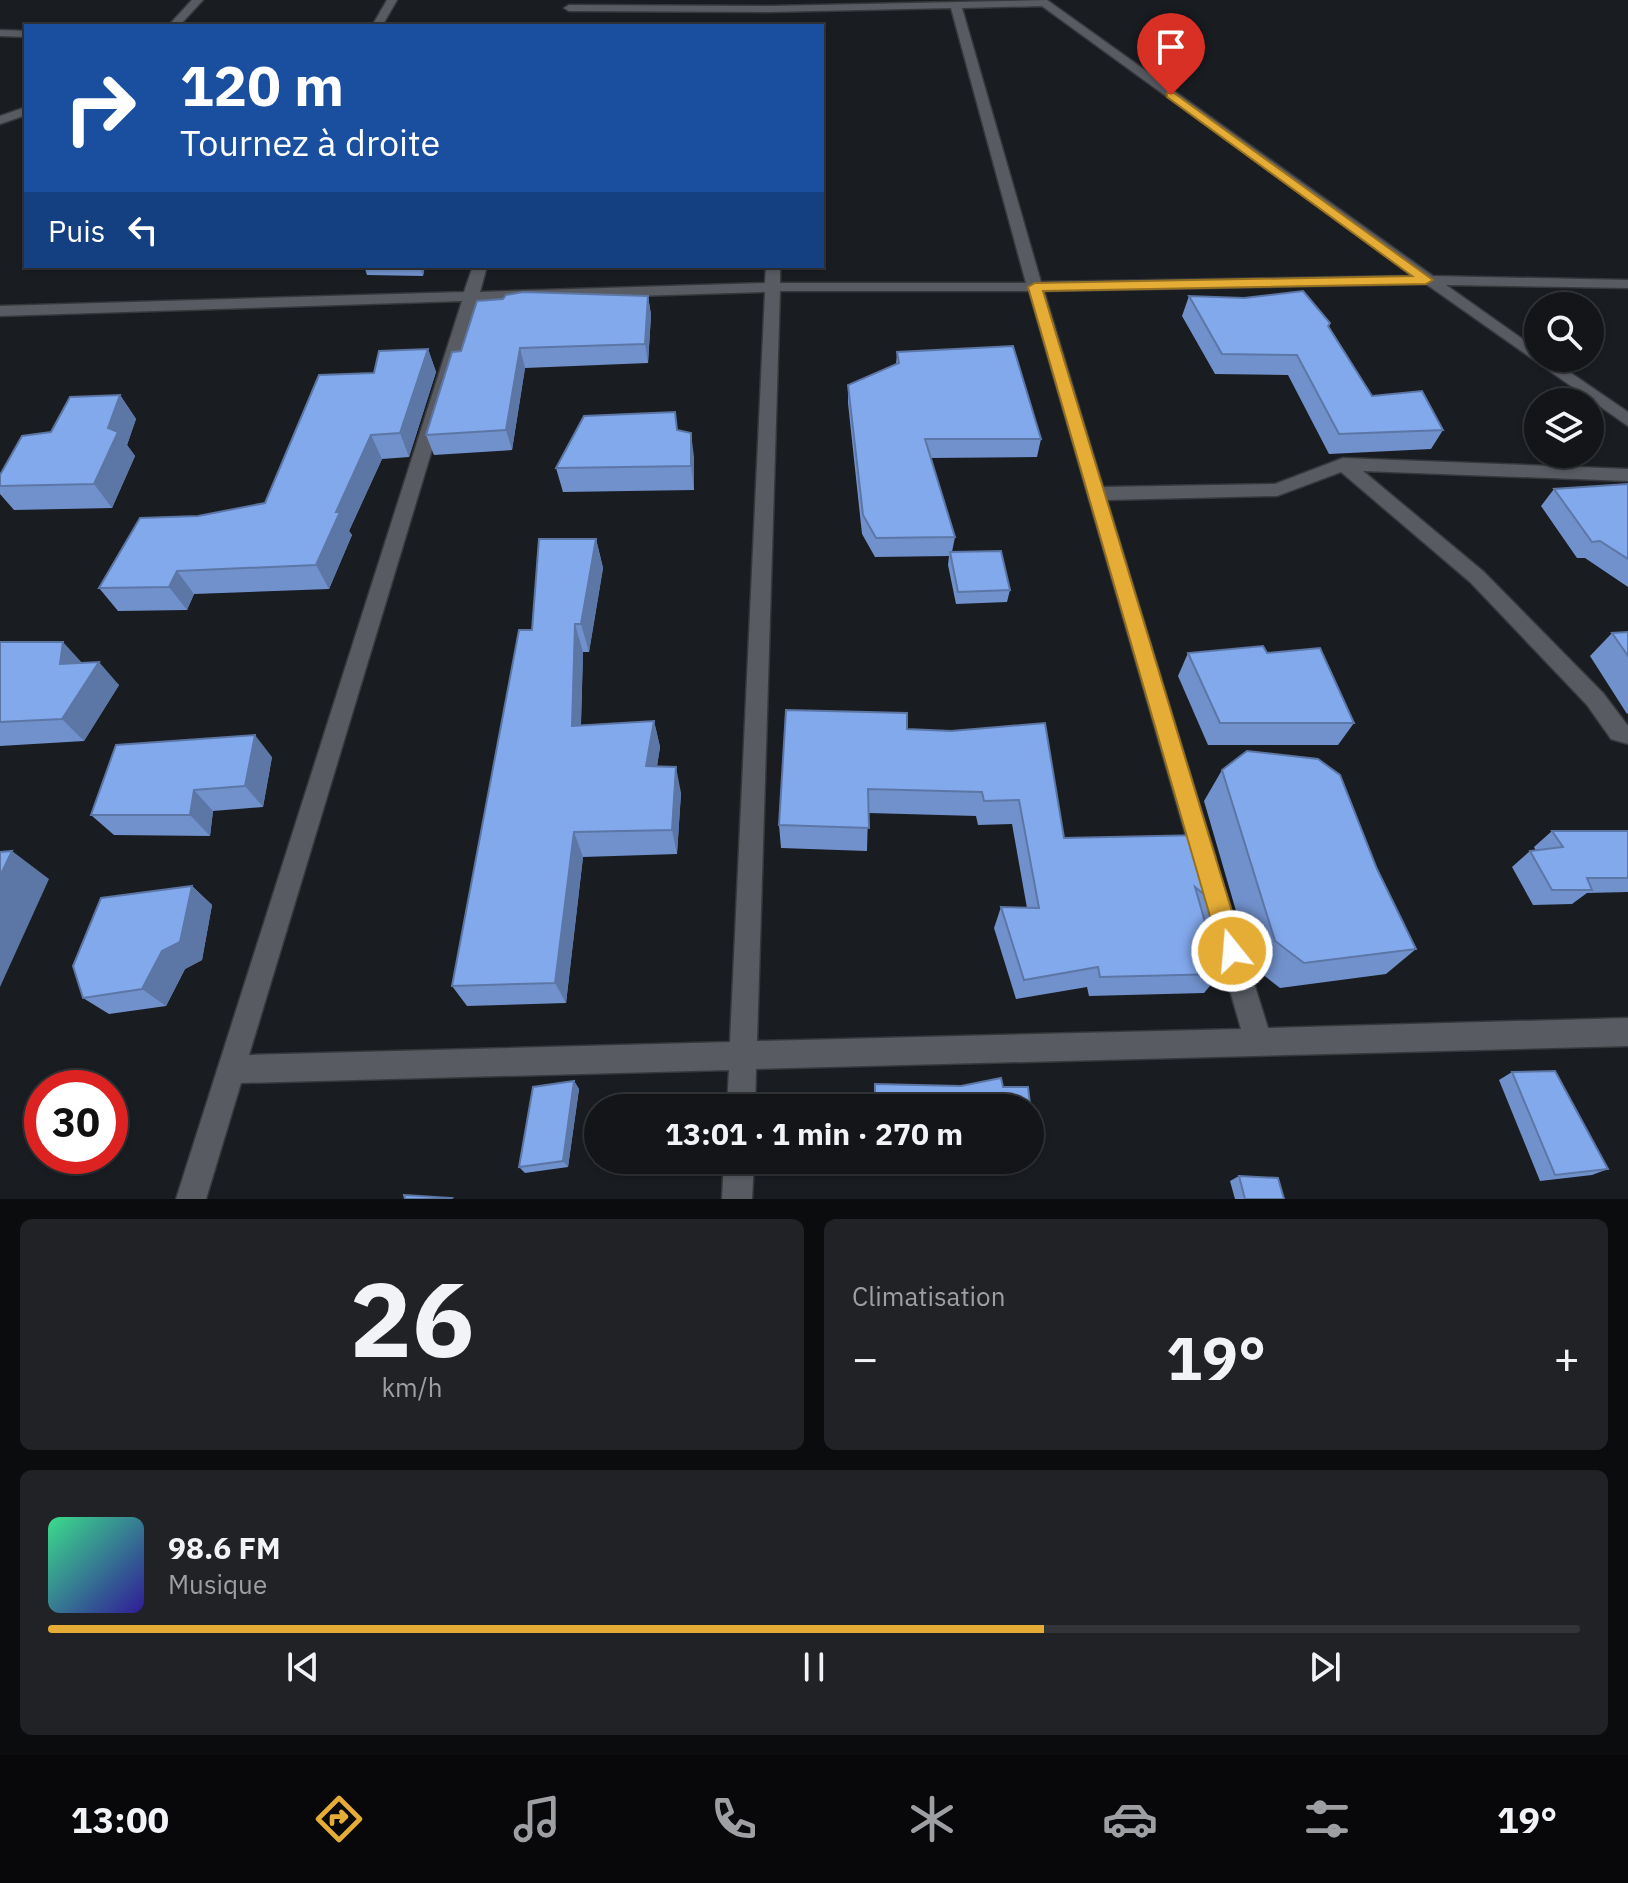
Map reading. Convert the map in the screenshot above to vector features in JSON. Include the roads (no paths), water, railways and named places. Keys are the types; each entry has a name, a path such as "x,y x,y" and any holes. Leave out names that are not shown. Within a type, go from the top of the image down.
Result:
{"street":[{"path":"175,24 198,0"},
{"path":"378,24 392,0"},
{"path":"569,9 770,9 1041,2 1524,348"},
{"path":"956,6 1035,287 1259,1043"},
{"path":"770,9 770,24"},
{"path":"0,33 24,34"},
{"path":"0,120 24,112"},
{"path":"191,1199 468,296 479,268"},
{"path":"0,311 468,296 773,276 1035,287 1426,280 1628,284"},
{"path":"742,1094 773,276"},
{"path":"1558,372 1628,420"},
{"path":"1096,494 1277,490 1343,464 1628,475"},
{"path":"1343,464 1477,577 1595,699 1619,732 1628,735"},
{"path":"232,1069 1628,1032"},
{"path":"737,1199 738,1174"}]}
